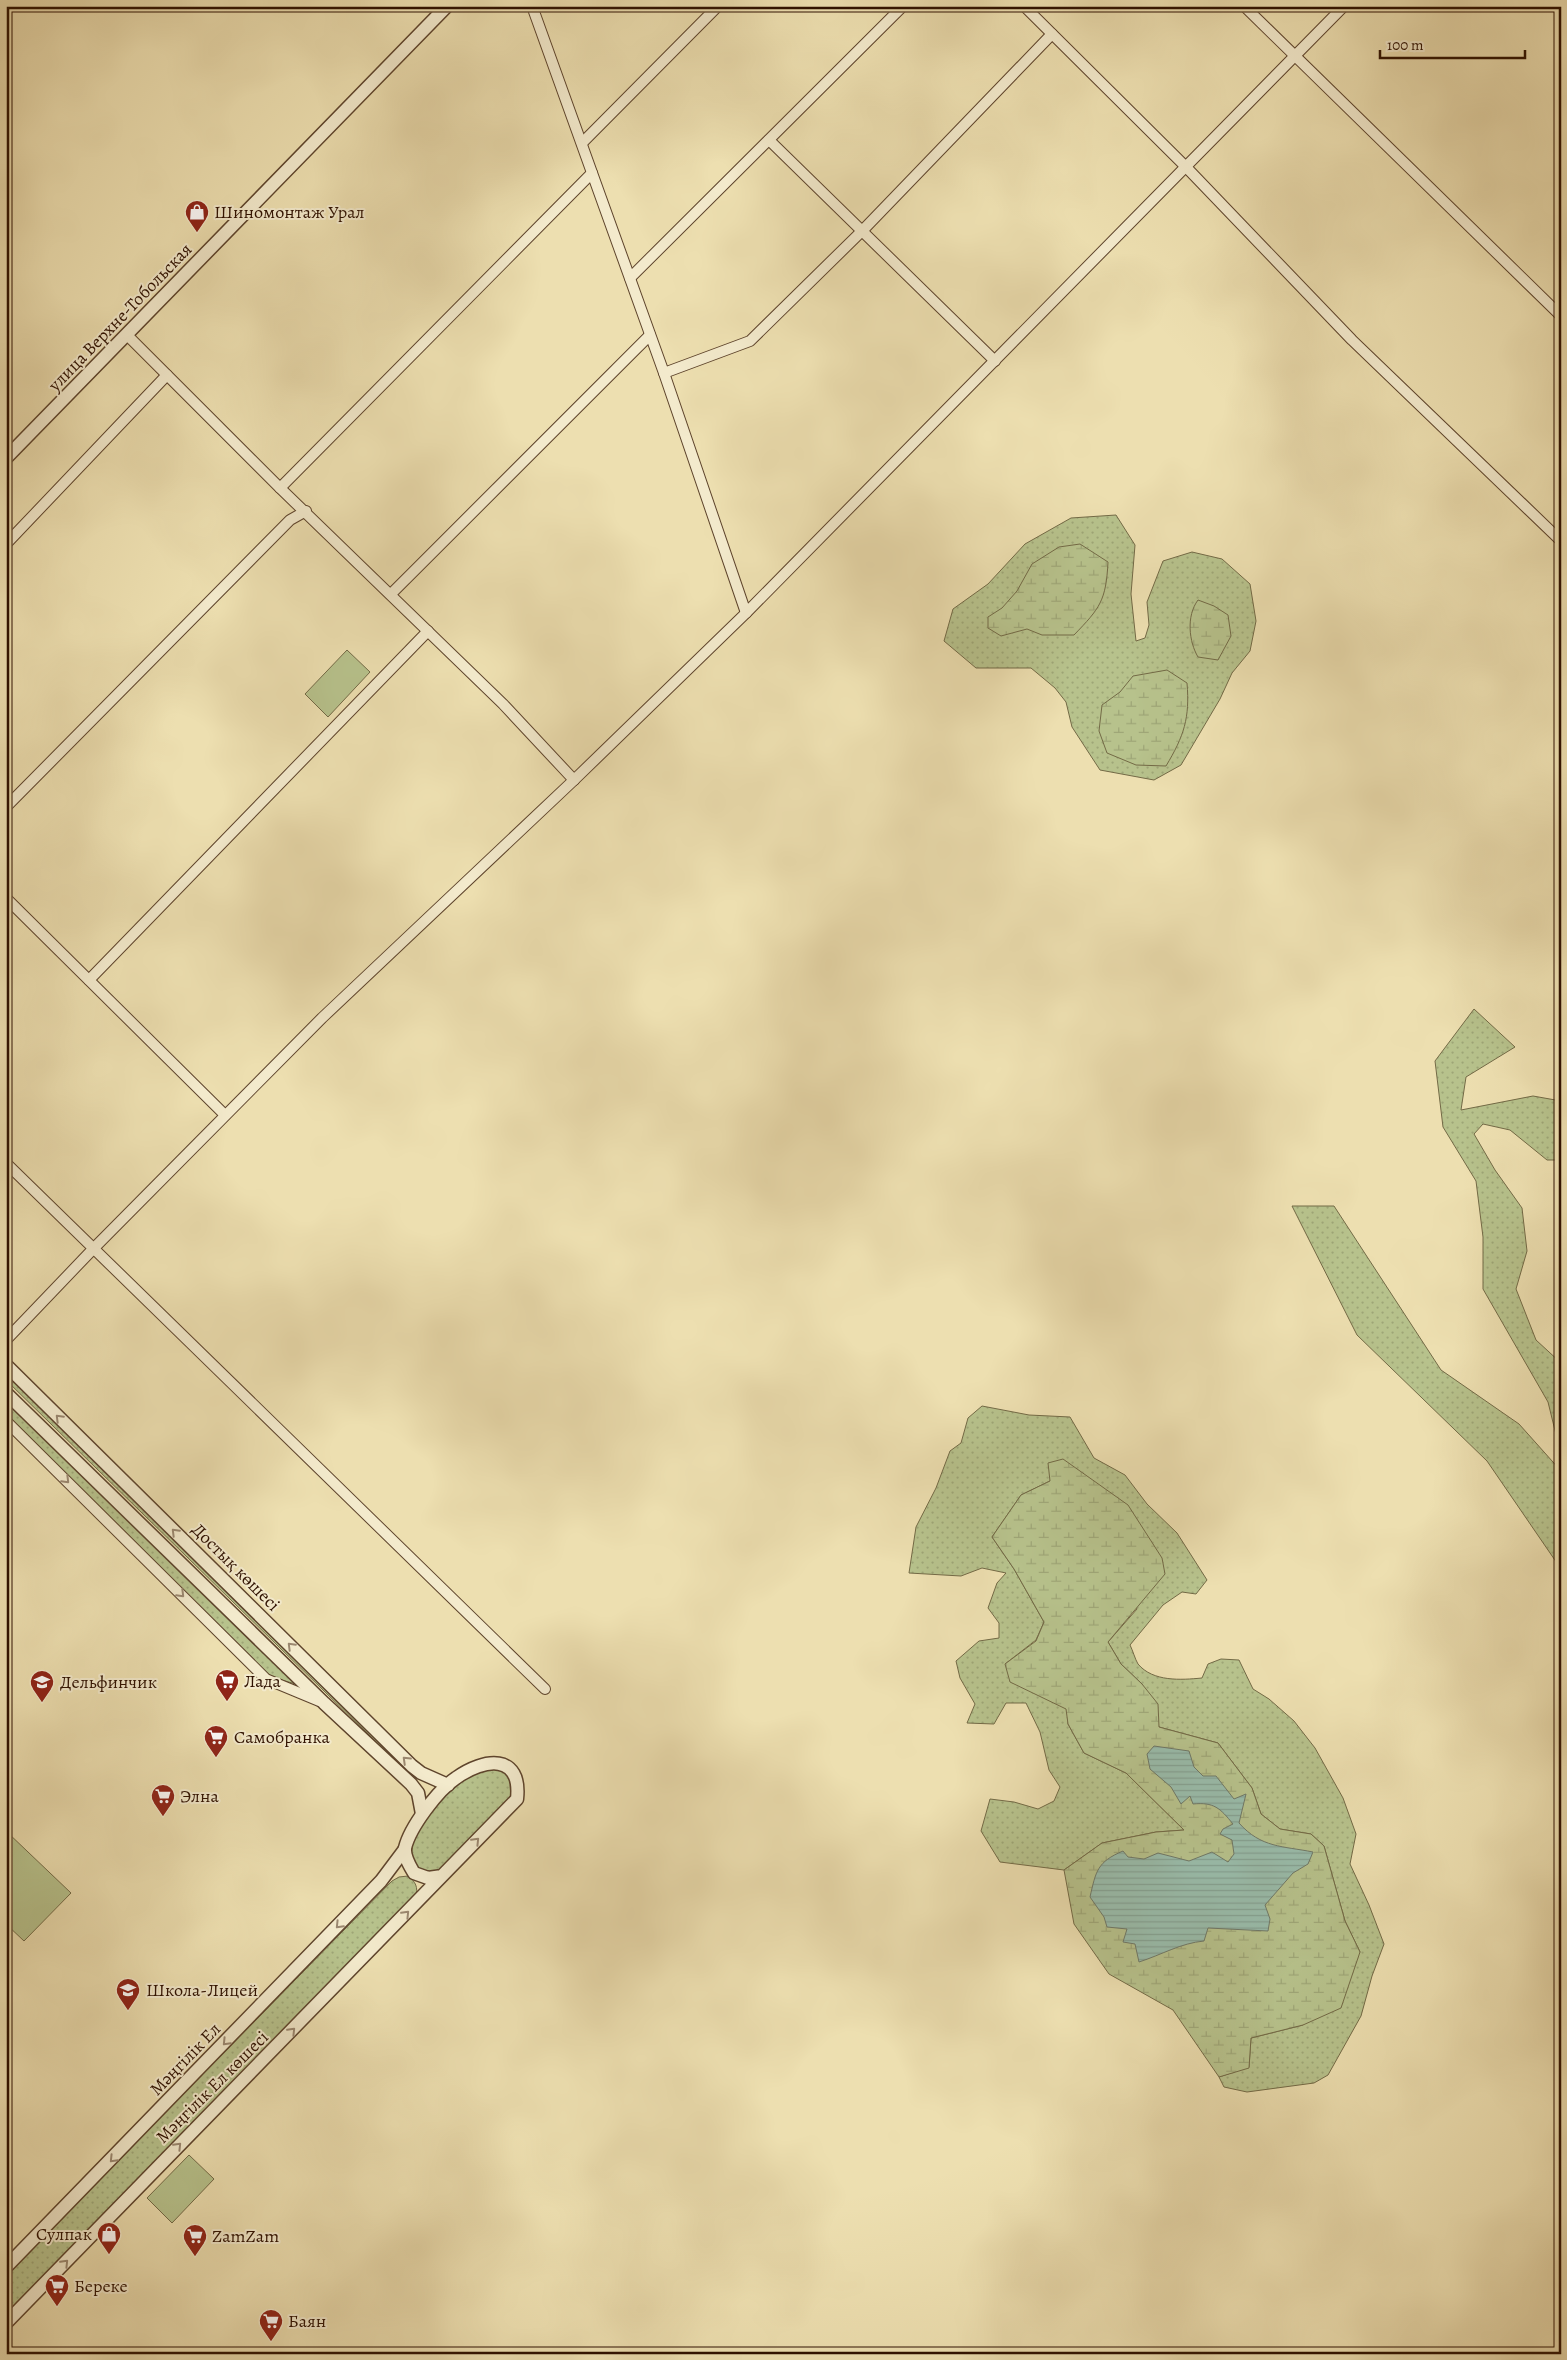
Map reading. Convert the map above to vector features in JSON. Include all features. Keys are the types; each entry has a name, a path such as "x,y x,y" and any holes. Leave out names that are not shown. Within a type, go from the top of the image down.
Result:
{"street":[{"name":"улица Верхне-Тобольская","path":"6,458 447,6"},
{"path":"532,6 664,372 746,613"},
{"path":"582,143 718,6"},
{"path":"630,278 903,6"},
{"path":"1024,6 1186,167 1352,340 1561,541"},
{"path":"1244,6 1561,316"},
{"path":"6,1340 94,1248 322,1018 574,780 746,613 1344,6"},
{"path":"664,372 750,341 863,230 1052,34"},
{"path":"769,140 995,361"},
{"path":"280,488 592,173"},
{"path":"127,335 280,488 306,511 503,704 574,780"},
{"path":"391,594 650,335"},
{"path":"6,544 168,375"},
{"path":"6,807 290,520 306,511"},
{"path":"89,980 428,631"},
{"path":"6,898 225,1116"},
{"path":"6,1162 545,1689"},
{"name":"Достық көшесі","path":"6,1365 412,1766 421,1773 448,1785"},
{"path":"6,1393 324,1703 411,1784 418,1793 422,1814"},
{"path":"6,1421 266,1679 324,1703"},
{"name":"Мәңгілік Ел көшесі","path":"6,2323 517,1799 518,1787 516,1776 507,1766 490,1762 456,1778 433,1799 422,1814 405,1849"},
{"path":"405,1849 407,1860 414,1873 428,1878 442,1876"},
{"name":"Мәңгілік Ел","path":"6,2267 381,1881 405,1849"}],"green space":[{"path":"1116,515 1135,545 1131,594 1136,641 1145,638 1149,625 1147,602 1163,561 1192,552 1222,559 1250,584 1256,621 1250,651 1232,673 1220,699 1181,765 1154,780 1100,770 1072,727 1066,702 1055,688 1031,668 976,668 944,641 953,609 988,584 1025,544 1071,518"},
{"path":"1080,544 1108,562 1105,586 1100,603 1090,618 1074,635 1042,635 1027,629 1001,636 988,628 988,617 1002,608 1017,591 1032,564 1059,547"},
{"path":"1198,600 1214,606 1228,615 1231,636 1218,660 1198,657 1195,651 1191,637 1190,621 1194,606"},
{"path":"347,650 370,672 328,717 305,694"},
{"path":"1167,670 1187,683 1188,707 1181,736 1166,766 1136,765 1107,753 1099,731 1102,705 1120,692 1133,676"},
{"path":"1474,1009 1515,1047 1466,1077 1461,1110 1533,1096 1561,1101 1561,1160 1547,1160 1510,1130 1483,1124 1474,1134 1495,1170 1522,1208 1527,1251 1516,1289 1536,1340 1561,1363 1561,1455 1548,1402 1483,1289 1483,1237 1476,1181 1443,1127 1435,1061"},
{"path":"1292,1206 1334,1206 1441,1370 1519,1424 1561,1471 1561,1569 1487,1461 1357,1335"},
{"path":"6,1371 418,1775 414,1779 6,1380"},
{"path":"6,1398 299,1685 268,1676 6,1415"},
{"path":"982,1406 1029,1415 1070,1417 1094,1458 1125,1475 1147,1504 1177,1533 1207,1580 1196,1594 1182,1592 1163,1605 1130,1645 1138,1664 1144,1670 1159,1677 1185,1679 1202,1678 1208,1664 1221,1659 1239,1660 1253,1689 1269,1699 1294,1721 1315,1748 1343,1798 1356,1834 1350,1864 1384,1944 1372,1976 1361,2016 1328,2075 1314,2083 1247,2092 1224,2087 1219,2077 1249,2067 1251,2038 1303,2025 1360,1952 1345,1921 1324,1846 1311,1834 1280,1829 1261,1814 1252,1788 1218,1743 1159,1727 1142,1684 1121,1664 1108,1642 1137,1609 1050,1481 1021,1495 992,1537 1014,1569 1044,1622 1036,1640 1005,1664 1067,1709 1068,1724 1084,1753 1126,1773 1184,1830 1156,1832 1102,1843 1064,1870 1000,1862 981,1831 990,1799 1014,1802 1038,1809 1054,1801 1060,1787 1049,1770 1040,1732 1026,1703 1006,1703 994,1724 967,1723 975,1704 960,1678 956,1661 979,1641 999,1638 999,1623 988,1608 997,1583 1006,1573 982,1568 961,1576 909,1573 916,1527 936,1488 950,1451 961,1443 968,1418"},
{"path":"1063,1459 1128,1505 1162,1558 1165,1574 1108,1642 1121,1664 1142,1684 1158,1704 1159,1727 1218,1743 1252,1788 1261,1814 1280,1829 1311,1834 1324,1846 1345,1921 1360,1952 1341,2008 1303,2025 1251,2038 1249,2068 1219,2077 1173,2010 1109,1974 1074,1924 1064,1870 1102,1843 1156,1832 1184,1830 1126,1773 1084,1753 1068,1724 1066,1709 1010,1682 1005,1664 1036,1641 1044,1622 1014,1569 992,1537 1021,1495 1050,1481 1048,1463"},
{"path":"495,1766 513,1778 511,1798 440,1871 431,1874 417,1869 410,1850 432,1805 443,1793 455,1785"},
{"path":"6,1831 71,1893 24,1941 6,1924"},
{"path":"408,1876 416,1885 416,1897 6,2315 6,2275 392,1881 399,1877"},
{"path":"189,2155 214,2179 172,2223 147,2198"}],"shaded area":[{"path":"1154,1746 1189,1751 1194,1767 1203,1776 1216,1776 1234,1799 1246,1794 1239,1823 1256,1837 1273,1845 1313,1852 1308,1864 1293,1873 1265,1905 1270,1919 1268,1931 1208,1928 1204,1941 1179,1947 1139,1962 1135,1944 1123,1942 1127,1929 1107,1927 1104,1917 1090,1897 1099,1868 1114,1855 1123,1851 1128,1857 1144,1859 1158,1853 1189,1861 1212,1852 1228,1862 1234,1854 1232,1840 1220,1834 1223,1829 1233,1824 1216,1807 1206,1804 1193,1804 1190,1796 1181,1804 1171,1787 1150,1769 1147,1754"}],"place":[{"name":"Шиномонтаж Урал","path":"197,233"},
{"name":"Лада","path":"227,1702"},
{"name":"Дельфинчик","path":"42,1703"},
{"name":"Самобранка","path":"216,1758"},
{"name":"Элна","path":"163,1817"},
{"name":"Школа-Лицей","path":"128,2011"},
{"name":"Сулпак","path":"109,2255"},
{"name":"ZamZam","path":"195,2257"},
{"name":"Береке","path":"57,2307"},
{"name":"Баян","path":"271,2342"}]}
